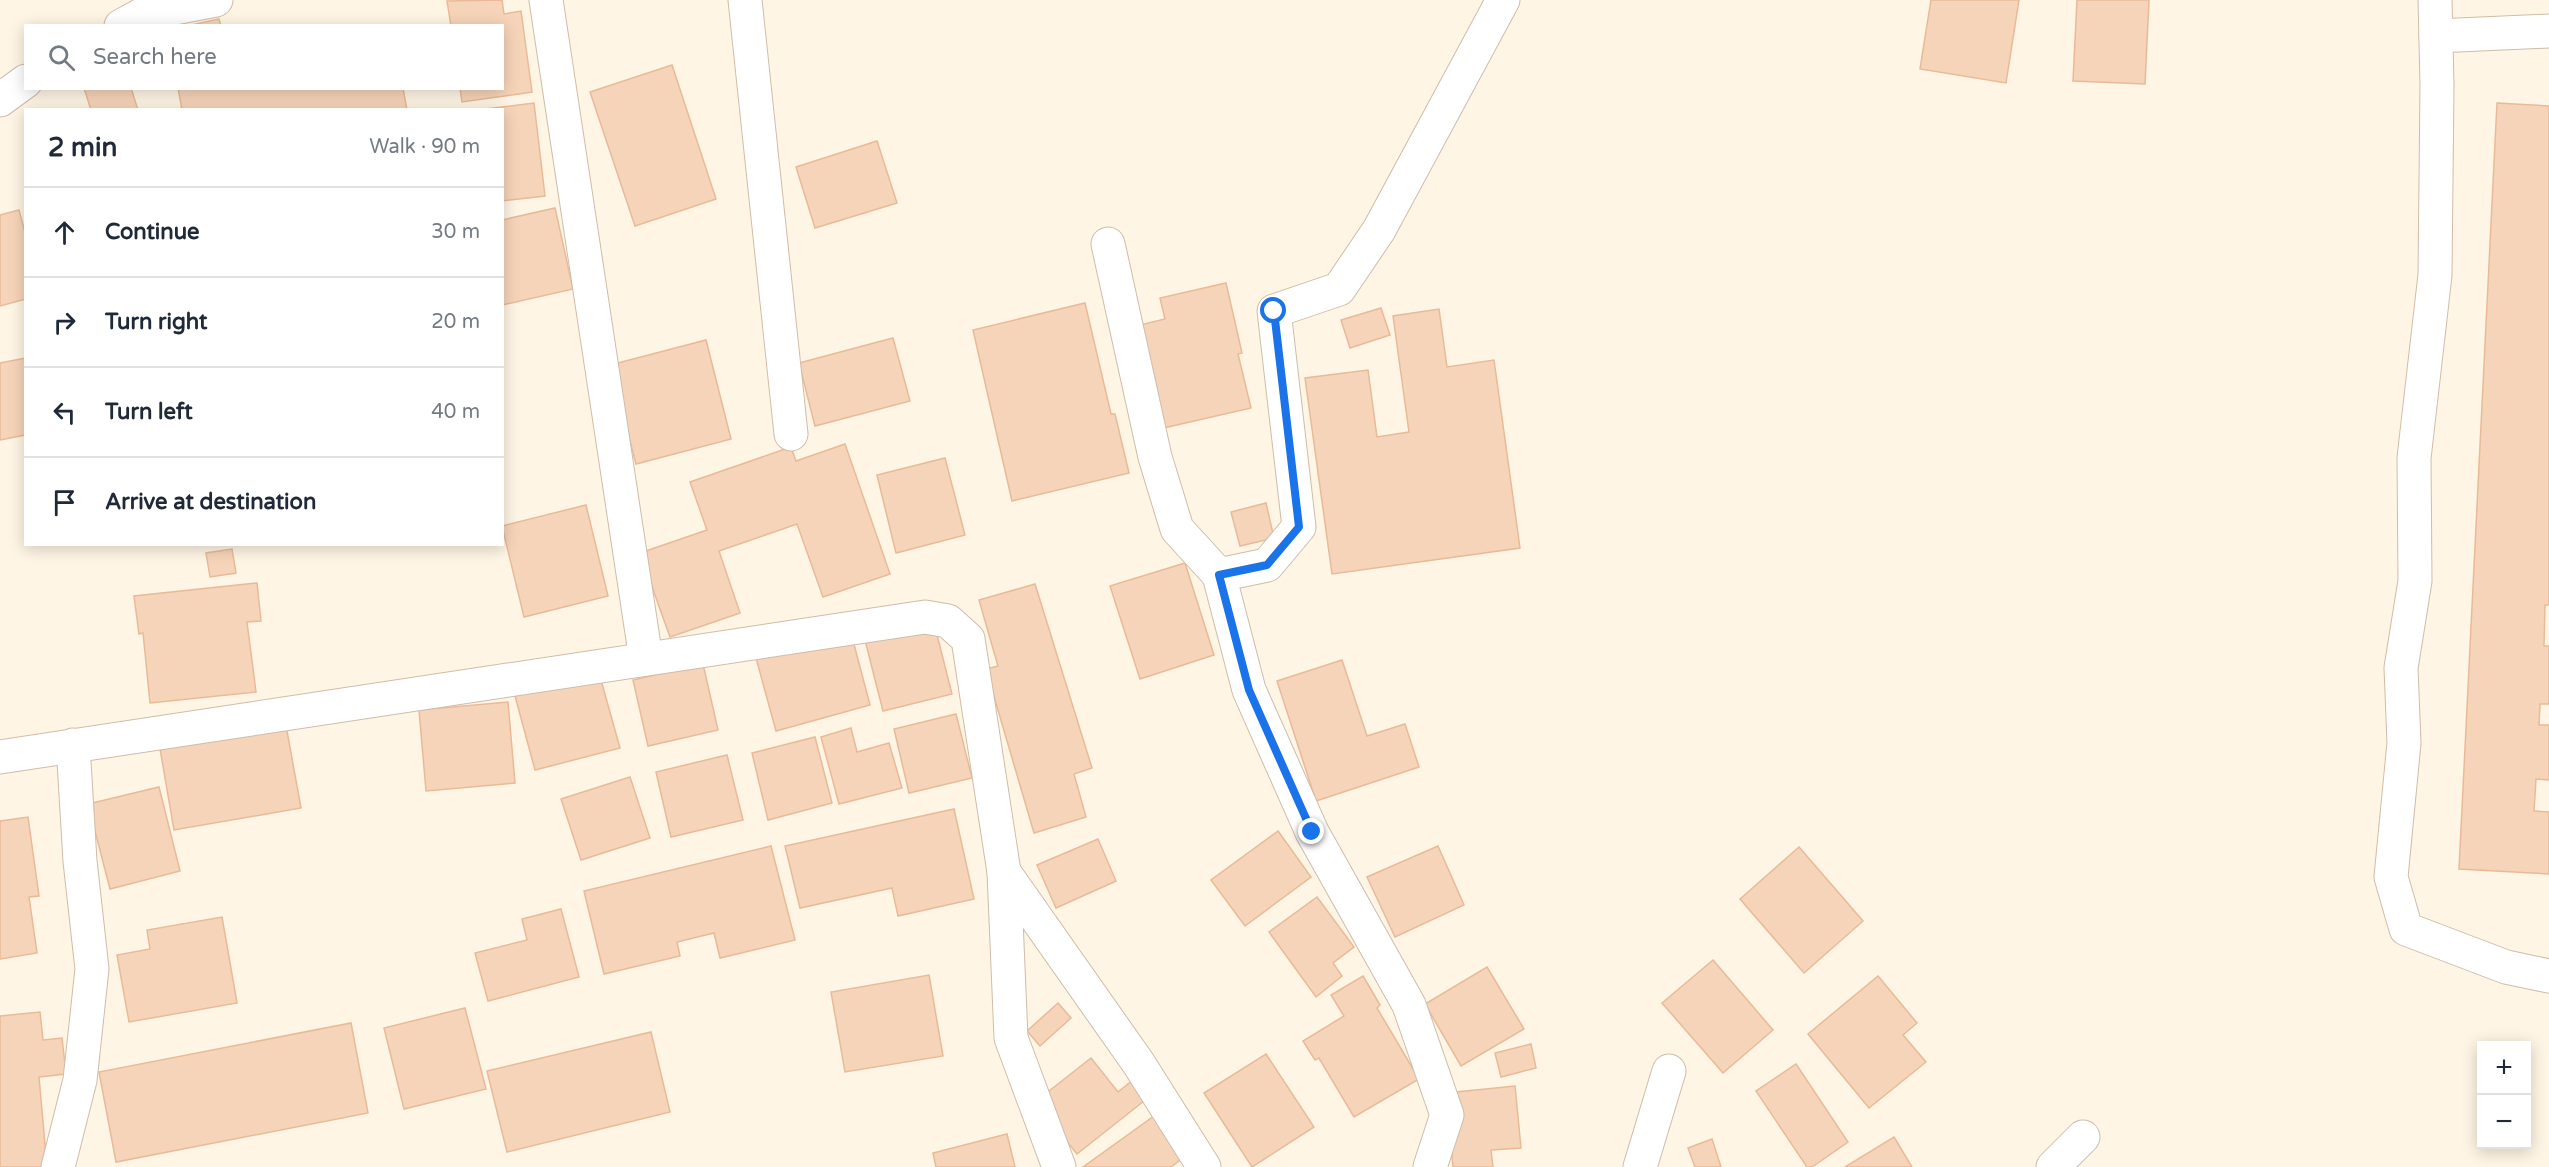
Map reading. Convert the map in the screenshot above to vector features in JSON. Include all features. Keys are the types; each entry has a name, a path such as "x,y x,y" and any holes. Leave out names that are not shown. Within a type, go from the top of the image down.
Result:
{"street":[{"path":"125,24 143,14 216,0"},
{"path":"546,0 646,659"},
{"path":"745,0 791,434"},
{"path":"1219,575 1267,565 1299,527 1274,311 1339,289 1379,230 1503,0"},
{"path":"2434,0 2436,36 2435,275 2414,458 2415,581 2401,668 2404,743 2391,877 2406,929 2506,967 2549,976"},
{"path":"2436,36 2549,31"},
{"path":"0,100 24,82"},
{"path":"1108,244 1155,457 1177,529 1219,575 1249,690 1312,832 1409,1005 1447,1115 1430,1167"},
{"path":"0,757 925,617 948,621 968,639 1004,872 1011,1038 1059,1167"},
{"path":"58,1167 80,1080 92,969 80,861 73,745"},
{"path":"1004,872 1139,1064 1203,1167"},
{"path":"1640,1167 1670,1071"},
{"path":"2053,1167 2083,1137"}],"building":[{"path":"502,0 504,14 521,11 532,92 462,102 460,90 504,90 504,24 451,24 447,1"},
{"path":"1931,0 2019,0 2006,83 1920,69"},
{"path":"2077,0 2149,0 2145,84 2073,81"},
{"path":"219,19 220,24 196,24"},
{"path":"672,65 716,199 635,226 590,92"},
{"path":"85,90 132,90 137,108 90,108"},
{"path":"178,90 403,90 407,108 182,108"},
{"path":"534,103 545,196 504,201 504,108 493,108"},
{"path":"2497,103 2549,106 2549,605 2545,605 2544,646 2549,646 2549,704 2540,704 2539,725 2549,725 2549,780 2536,779 2534,811 2549,812 2549,874 2459,869"},
{"path":"877,141 897,203 815,228 796,167"},
{"path":"555,208 573,289 504,305 504,220"},
{"path":"19,210 24,229 24,300 0,306 0,215"},
{"path":"1226,283 1242,353 1238,354 1251,408 1159,429 1132,327 1165,319 1160,298"},
{"path":"1085,303 1111,414 1115,414 1129,473 1012,501 973,330"},
{"path":"1381,308 1390,335 1350,348 1341,320"},
{"path":"1439,309 1447,367 1494,360 1520,548 1332,574 1305,378 1368,370 1377,437 1409,432 1393,316"},
{"path":"893,338 910,401 815,426 799,363"},
{"path":"706,340 731,439 636,464 610,365"},
{"path":"24,358 24,435 0,440 0,363"},
{"path":"845,444 890,574 823,597 797,524 719,551 740,613 670,637 640,553 707,530 690,482 791,447 796,461"},
{"path":"945,458 965,535 896,553 877,475"},
{"path":"1266,503 1274,538 1240,546 1231,512"},
{"path":"586,505 608,596 524,617 504,534 504,526"},
{"path":"232,549 236,573 210,577 206,553"},
{"path":"1185,563 1214,655 1140,679 1110,586"},
{"path":"257,583 261,621 247,622 256,692 150,703 143,633 139,634 134,596"},
{"path":"1035,584 1092,768 1074,774 1086,817 1034,833 986,669 998,666 979,600"},
{"path":"934,623 952,694 883,711 865,640"},
{"path":"851,633 870,705 776,731 756,658"},
{"path":"1342,660 1367,736 1405,724 1419,767 1316,801 1277,681"},
{"path":"703,664 718,730 648,746 633,680"},
{"path":"599,673 620,748 535,770 515,696"},
{"path":"508,702 515,783 426,791 419,710"},
{"path":"956,714 972,778 909,793 894,729"},
{"path":"285,720 301,808 174,830 159,743"},
{"path":"851,728 857,752 889,743 902,788 839,804 821,737"},
{"path":"815,737 832,803 768,820 752,753"},
{"path":"727,755 743,820 671,837 656,772"},
{"path":"630,777 650,838 581,860 561,799"},
{"path":"159,787 180,871 110,889 88,804"},
{"path":"954,809 974,899 898,916 892,888 800,908 785,846"},
{"path":"28,817 39,896 29,897 37,953 0,959 0,821"},
{"path":"1278,831 1311,877 1245,926 1211,880"},
{"path":"1098,839 1116,881 1056,908 1037,865"},
{"path":"771,846 795,940 720,958 714,933 677,942 680,956 604,974 584,891"},
{"path":"1438,846 1464,905 1395,937 1367,877"},
{"path":"1799,847 1863,921 1804,973 1740,899"},
{"path":"1317,897 1354,947 1333,963 1342,976 1316,997 1269,932"},
{"path":"561,909 579,977 488,1001 475,953 527,940 522,919"},
{"path":"222,917 237,1003 129,1022 117,955 150,949 147,930"},
{"path":"1713,960 1773,1030 1723,1073 1662,1003"},
{"path":"1487,967 1524,1029 1461,1066 1425,1004"},
{"path":"929,975 943,1056 845,1072 831,992"},
{"path":"1363,976 1380,1005 1377,1008 1419,1079 1354,1117 1319,1058 1315,1060 1303,1041 1344,1016 1331,995"},
{"path":"1878,976 1917,1023 1903,1035 1926,1062 1869,1108 1808,1034"},
{"path":"1058,1003 1071,1018 1040,1046 1027,1031"},
{"path":"465,1008 486,1089 404,1109 384,1028"},
{"path":"40,1012 43,1040 62,1038 66,1074 39,1077 47,1167 0,1167 0,1016"},
{"path":"351,1023 368,1113 116,1162 99,1072"},
{"path":"651,1032 670,1112 507,1152 487,1071"},
{"path":"1531,1044 1536,1068 1501,1077 1495,1053"},
{"path":"1266,1054 1314,1127 1252,1167 1204,1093"},
{"path":"1091,1058 1118,1092 1134,1079 1149,1097 1077,1154 1035,1102"},
{"path":"1796,1064 1848,1142 1812,1167 1807,1167 1756,1091"},
{"path":"1515,1086 1521,1148 1491,1150 1493,1167 1453,1167 1446,1093"},
{"path":"1154,1116 1184,1157 1171,1167 1083,1167"},
{"path":"1007,1134 1015,1167 936,1167 933,1153"},
{"path":"1894,1137 1912,1167 1845,1167"},
{"path":"1712,1139 1721,1167 1695,1167 1688,1148"}],"route":[{"path":"1274,311 1299,527 1267,565 1219,575 1249,690 1312,832"}]}
